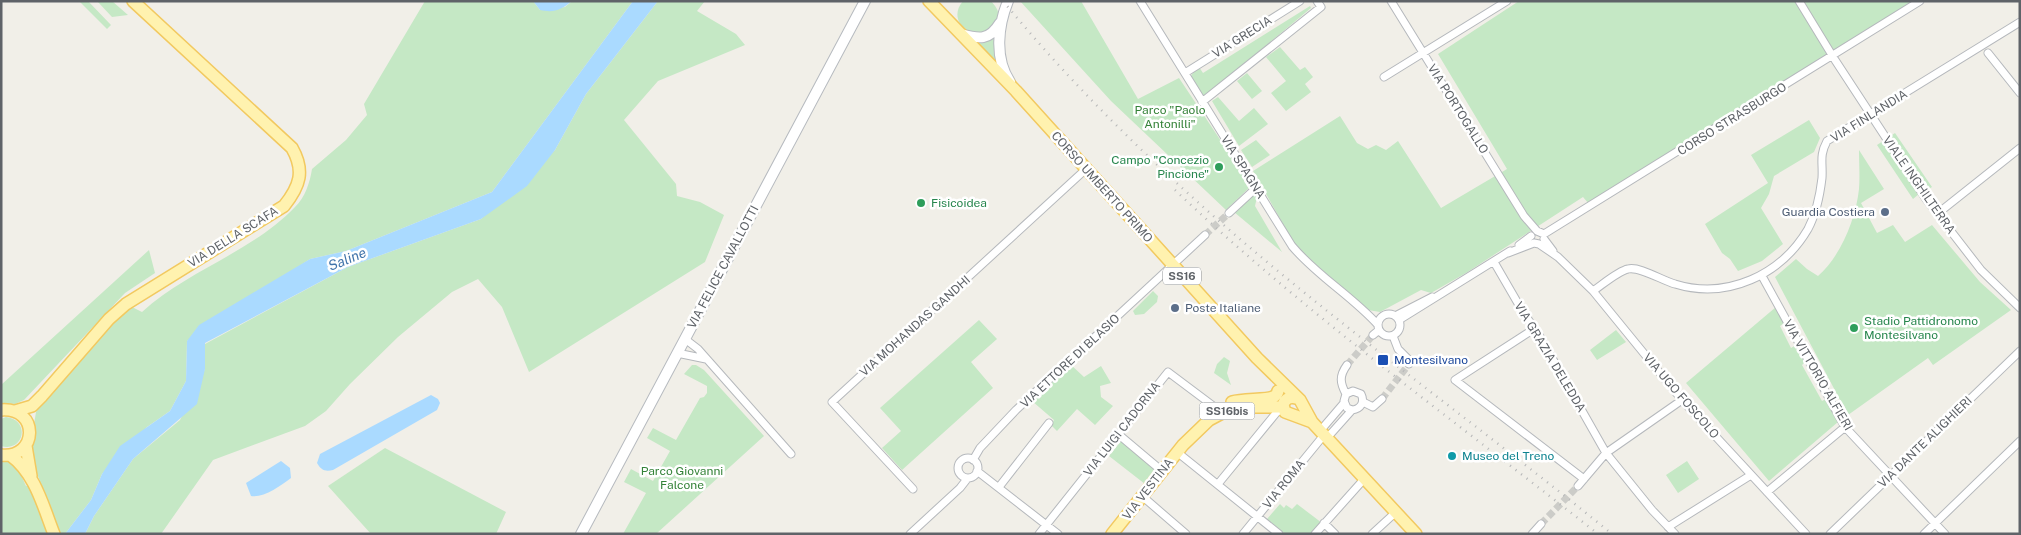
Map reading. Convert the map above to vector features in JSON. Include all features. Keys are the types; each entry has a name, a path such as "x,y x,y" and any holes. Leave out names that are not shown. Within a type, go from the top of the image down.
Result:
{"main road":[{"name":"VIA DELLA SCAFA","path":"15,411 32,406 109,319 126,304 284,206 295,192 300,168 292,148 133,1"},
{"name":"VIA FELICE CAVALLOTTI","path":"581,534 865,1"},
{"name":"CORSO UMBERTO PRIMO","path":"929,1 1016,91 1172,266 1274,374 1290,405"},
{"path":"960,34 986,37 995,32 1008,1"},
{"path":"1000,23 1001,61 1005,74 1016,91"},
{"name":"CORSO UMBERTO PRIMO","path":"1274,374 1278,390 1290,405 1321,431 1416,534"},
{"name":"VIA VESTINA","path":"1112,534 1180,448 1197,421 1216,408 1237,400 1272,398 1278,390"},
{"name":"VIA DELLA SCAFA","path":"26,446 33,414 42,396"},
{"name":"VIA VESTINA","path":"1262,398 1268,402 1290,405"},
{"name":"VIA VESTINA","path":"1180,448 1209,420 1224,412 1250,406 1290,405"},
{"path":"1,410 15,411 26,419 30,432"},
{"path":"5,455 16,454 26,446 32,480 54,534"},
{"path":"5,455 19,462 32,480"}],"street":[{"name":"VIA SPAGNA","path":"1140,1 1292,246 1306,263 1368,314 1378,327"},
{"name":"VIA GRECIA","path":"1185,73 1300,1"},
{"path":"1202,102 1321,7 1318,1"},
{"name":"VIA PORTOGALLO","path":"1391,1 1537,237"},
{"path":"1384,77 1507,1"},
{"name":"VIALE INGHILTERRA","path":"1800,1 1870,116 1937,214 1981,270 2020,308"},
{"name":"CORSO STRASBURGO","path":"1397,318 1430,297 1437,298 1508,252 1596,204 1920,1"},
{"name":"VIA FINLANDIA","path":"1593,291 1630,268 1639,269 1674,284 1697,289 1740,284 1762,276 1783,261 1809,227 1819,200 1822,177 1822,151 1827,141 2020,22"},
{"path":"1988,53 2020,92"},
{"path":"1937,214 2020,148"},
{"name":"VIA MOHANDAS GANDHI","path":"913,489 832,402 1086,169"},
{"path":"1229,213 1256,188"},
{"name":"VIA ETTORE DI BLASIO","path":"973,460 980,448 1023,404 1205,235"},
{"name":"VIA UGO FOSCOLO","path":"1537,237 1593,291 1682,400 1806,534"},
{"name":"VIA GRAZIA DELEDDA","path":"1494,262 1539,335 1606,453 1652,510 1675,534"},
{"name":"VIA VITTORIO ALFIERI","path":"1762,276 1845,427 1945,534"},
{"path":"1386,315 1397,318 1400,328 1393,336 1384,335 1378,327 1386,315"},
{"path":"1534,329 1455,380 1584,479"},
{"path":"1393,336 1398,350 1410,361 1409,364"},
{"path":"685,339 698,349 791,454"},
{"name":"VIA DANTE ALIGHIERI","path":"1830,534 2020,351"},
{"path":"677,353 706,359"},
{"path":"1321,431 1344,403 1346,394 1342,387 1341,376 1347,365"},
{"name":"VIA LUIGI CADORNA","path":"1039,534 1168,372 1216,408"},
{"path":"1321,431 1352,410 1358,409 1363,402 1362,396 1356,391 1350,391 1346,394"},
{"path":"1363,402 1373,407 1382,399"},
{"path":"1578,486 1606,453 1682,400"},
{"path":"1344,403 1347,408 1352,410"},
{"path":"1218,484 1277,412 1290,405"},
{"path":"999,487 1049,423"},
{"path":"1767,492 1845,427"},
{"name":"VIA ROMA","path":"1243,534 1321,431"},
{"path":"1118,434 1162,471"},
{"path":"1924,534 2020,441"},
{"path":"1180,448 1218,484 1278,534"},
{"path":"967,479 960,475 958,465 964,459 973,460 977,465 978,471 1058,534"},
{"path":"910,534 960,488 967,479 978,471"},
{"path":"1668,526 1752,475"},
{"path":"1315,534 1365,478"},
{"path":"1142,496 1186,534"},
{"path":"1372,534 1396,512"},
{"path":"1324,523 1335,534"},
{"path":"1532,534 1541,524"}],"green space":[{"path":"79,1 88,1 111,25 107,29"},
{"path":"97,1 112,1 128,15 112,17"},
{"path":"425,1 533,1 540,10 565,7 572,1 633,1 492,192 346,251 310,259 187,341 186,381 170,411 147,427 102,474 91,500 65,534 1,534 1,458 14,465 26,486 40,481 29,455 36,412 45,397 118,315 130,306 142,312 179,284 240,249 278,223 295,207 302,199 312,169 346,140 367,115 364,104"},
{"path":"658,1 705,1 697,11 736,34 745,45 658,81 624,120 676,184 677,196 700,202 724,215 705,262 529,372 502,307 478,279 452,292 398,337 350,384 326,411 305,426 213,460 161,534 85,534 94,516 133,459 180,420 205,369 205,344 348,267 481,219 555,150 586,94"},
{"path":"963,1 991,1 997,8 998,15 990,29 982,33 974,33 961,25 958,18 958,10"},
{"name":"Parco \"Paolo Antonilli\"","path":"1020,1 1081,1 1138,99 1179,78 1251,186 1226,210 1111,101"},
{"path":"1519,1 1913,1 1589,204 1583,197 1466,273 1431,293 1421,290 1380,312 1368,310 1299,252 1253,171 1340,116 1357,143 1368,149 1376,145 1386,150 1398,141 1441,208 1507,169 1438,54"},
{"path":"1310,6 1311,8 1203,98 1191,77 1199,67 1203,73"},
{"path":"993,39 996,42 997,62 993,63 977,45 977,42"},
{"path":"1280,47 1300,70 1305,67 1313,77 1305,84 1311,92 1286,111 1271,93 1286,81 1266,57"},
{"path":"1247,73 1262,91 1252,99 1237,81"},
{"path":"1218,97 1239,121 1254,108 1268,124 1239,146 1212,101"},
{"path":"1809,120 1820,138 1814,152 1774,176 1769,194 1761,208 1783,244 1762,261 1738,271 1730,259 1722,253 1705,224 1768,183 1751,155"},
{"path":"1895,133 1932,187 1925,191 1889,137"},
{"path":"1256,140 1270,155 1252,167 1241,150"},
{"path":"1883,141 1919,194 1913,199 1877,145"},
{"path":"1859,150 1884,189 1861,203 1877,233 1893,225 1905,242 1932,225 1980,282 2011,310 1933,365 1928,358 1848,415 1775,277 1796,259 1818,276 1834,258 1846,236 1855,212 1859,184"},
{"path":"1254,194 1257,197 1255,206 1282,252 1234,212"},
{"path":"149,250 155,273 125,293 24,400 15,404 1,403 1,385"},
{"path":"1153,291 1158,296 1157,302 1144,314 1135,315 1133,311"},
{"path":"1776,307 1784,323 1780,326 1791,348 1796,345 1805,362 1802,365 1822,401 1826,399 1838,422 1769,481 1686,383"},
{"path":"979,320 997,339 971,362 993,388 902,470 882,448 901,431 880,408"},
{"path":"1616,330 1626,342 1597,360 1590,350"},
{"path":"1224,357 1230,361 1227,373 1231,385 1214,373 1217,364"},
{"path":"1070,364 1084,377 1101,366 1111,383 1100,386 1101,397 1113,406 1095,425 1077,409 1057,431 1051,425 1054,420 1032,401"},
{"name":"Parco Giovanni Falcone","path":"692,365 696,365 704,370 764,436 656,534 623,534 646,493 624,482 631,469 653,481 670,451 647,438 653,428 676,440 700,398 704,397 707,393 707,386 684,374"},
{"path":"6,417 14,419 19,424 22,435 15,445 9,447 1,446 1,419"},
{"path":"1122,440 1157,468 1145,484 1109,456"},
{"path":"385,448 506,512 496,534 371,534 328,486"},
{"path":"1687,461 1699,479 1678,493 1666,475"},
{"path":"1280,504 1284,508 1286,505 1292,509 1297,504 1322,523 1312,534 1285,534 1267,519"}],"water":[{"path":"533,1 572,1 561,9 549,11 540,10"},
{"name":"Saline","path":"633,1 658,1 586,94 555,150 527,186 481,219 348,267 205,343 205,369 197,404 133,459 94,516 85,534 65,534 91,500 102,474 120,446 170,411 186,381 187,341 199,325 310,259 346,251 492,192"},
{"path":"431,395 438,399 440,403 437,410 333,470 324,470 317,463 320,454"},
{"path":"281,461 290,468 291,478 266,493 251,496 246,483"}],"tunnel":[{"path":"1205,235 1229,213"},
{"path":"1347,365 1373,335"},
{"path":"1382,399 1409,364"},
{"path":"1541,524 1578,486"}],"railway":[{"path":"1003,1 1089,98 1215,218 1338,319 1612,534"},
{"path":"1175,190 1225,236 1329,324 1598,534"}],"place":[{"name":"Campo \"Concezio Pincione\"","path":"1219,167"},
{"name":"Fisicoidea","path":"921,203"},
{"name":"Guardia Costiera","path":"1885,212"},
{"name":"Poste Italiane","path":"1175,308"},
{"name":"Stadio Pattidronomo Montesilvano","path":"1854,328"},
{"name":"Montesilvano","path":"1383,360"},
{"name":"Museo del Treno","path":"1452,456"}]}
